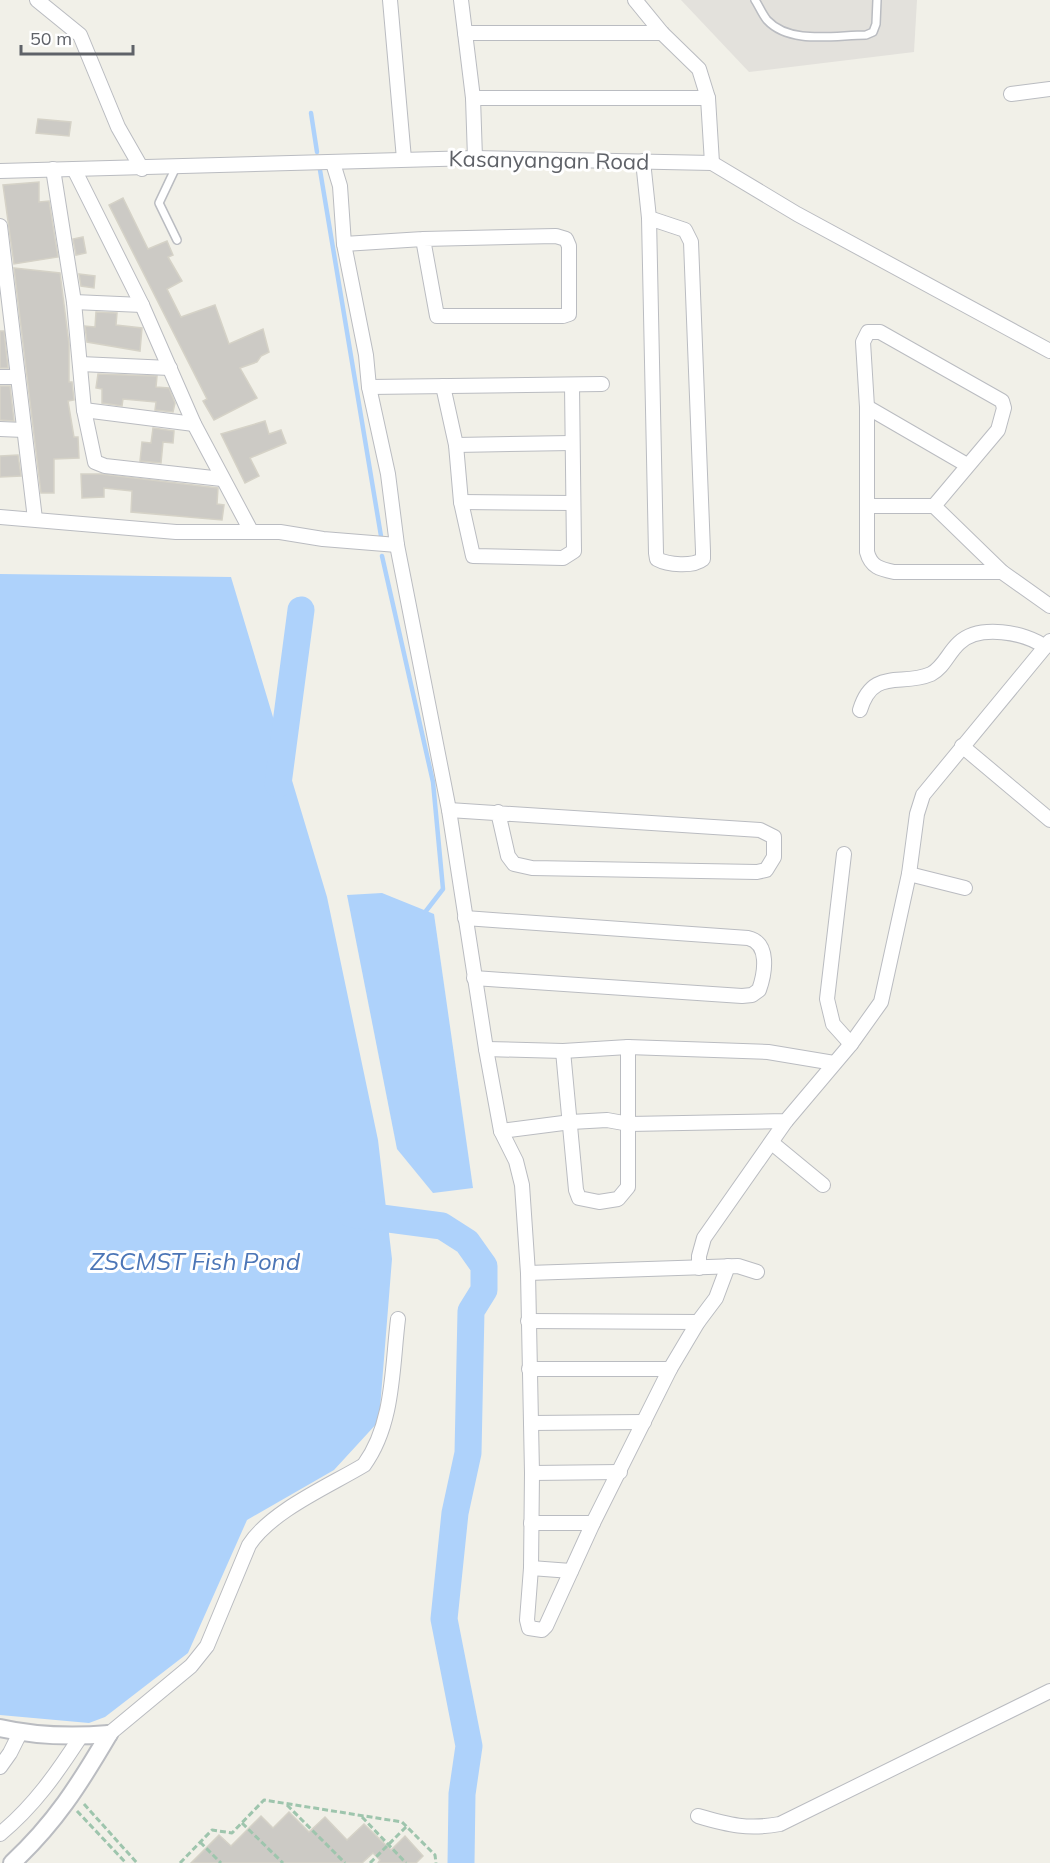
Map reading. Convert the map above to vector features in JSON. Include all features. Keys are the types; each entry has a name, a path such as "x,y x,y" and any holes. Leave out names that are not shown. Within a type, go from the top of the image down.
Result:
{"street":[{"path":"37,0 80,35 118,127 142,169"},
{"path":"390,0 404,159"},
{"path":"461,0 473,98 475,158"},
{"path":"634,0 662,33 699,69 708,98 712,163"},
{"path":"465,33 662,33"},
{"path":"1011,94 1050,88"},
{"path":"473,98 708,98"},
{"name":"Kasanyangan Road","path":"0,171 74,168 142,169 475,158 712,163 797,214 1050,351"},
{"path":"643,161 650,218 656,553 657,559 664,563 698,563 703,559 703,551 692,242 685,230 650,218"},
{"path":"333,163 340,186 344,244 387,474 397,545 449,810 474,978 501,1131 516,1161 522,1185 528,1274 532,1473 531,1568 527,1624 535,1630 546,1626 593,1522 670,1369 698,1322 716,1298 728,1266"},
{"path":"74,168 142,305 194,424 251,531"},
{"path":"53,169 74,302 84,410 95,462 98,465 222,479"},
{"path":"0,226 35,519"},
{"path":"344,244 423,239 556,236 566,239 569,246 569,314 563,316 437,316 423,239"},
{"path":"74,302 142,305"},
{"path":"934,506 998,430 1004,408 1002,401 880,332 872,330 865,335 863,342 867,407 867,552 869,561 877,568 894,572 1002,572"},
{"path":"80,364 170,368"},
{"path":"0,377 18,377"},
{"path":"369,387 602,384"},
{"path":"443,386 456,445 462,502 471,550 474,556 482,558 569,556 574,551 572,385"},
{"path":"867,407 968,465"},
{"path":"84,410 194,424"},
{"path":"0,429 24,430"},
{"path":"456,445 572,443"},
{"path":"462,502 573,503"},
{"path":"867,506 934,506 1002,572 1050,606"},
{"path":"0,517 176,532 251,531 397,545"},
{"path":"699,1268 699,1256 704,1238 786,1121 851,1044 882,1002 909,874 917,814 923,795 1048,644 1018,633 967,638 958,644 938,670 929,675 879,683 869,689 860,710"},
{"path":"962,746 1050,820"},
{"path":"449,810 498,812 760,830 774,837 774,857 772,864 766,870 757,872 532,868 514,864 508,856 498,812"},
{"path":"844,854 827,999 833,1024 851,1044"},
{"path":"909,874 965,888"},
{"path":"465,918 748,938 756,940 762,947 764,965 759,990 752,995 742,996 474,978"},
{"path":"486,1049 563,1051 627,1047 768,1052 834,1063"},
{"path":"563,1051 576,1190 579,1198 599,1202 618,1199 628,1187 627,1047"},
{"path":"501,1131 607,1120 629,1124 786,1121"},
{"path":"772,1143 823,1185"},
{"path":"528,1274 728,1266 757,1272"},
{"path":"12,1863 51,1823 71,1797 109,1734 191,1666 207,1646 256,1533 271,1521 364,1465 373,1453 382,1436 399,1319"},
{"path":"528,1321 698,1322"},
{"path":"529,1369 670,1369"},
{"path":"531,1423 644,1422"},
{"path":"532,1473 620,1472"},
{"path":"531,1523 593,1522"},
{"path":"531,1568 571,1571"},
{"path":"698,1816 733,1826 756,1828 780,1824 1050,1691"},
{"path":"0,1728 20,1733 81,1736 109,1734"},
{"path":"0,1767 10,1754 20,1733"},
{"path":"0,1834 45,1789 81,1736"}],"lane":[{"path":"755,0 767,20 782,31 795,36 866,35 873,32 876,24 877,0"},
{"path":"176,167 159,203 177,240"}],"path":[{"path":"71,1797 126,1863"},
{"path":"71,1797 137,1863"},
{"path":"180,1863 212,1830 232,1833 264,1800 402,1822 435,1855 436,1863"},
{"path":"285,1804 345,1863"},
{"path":"360,1815 406,1863"},
{"path":"242,1823 283,1863"},
{"path":"370,1863 406,1827"},
{"path":"200,1842 221,1863"}],"shaded area":[{"path":"681,0 917,0 914,52 749,72"}],"water":[{"name":"ZSCMST Fish Pond","path":"0,574 231,577 327,897 378,1140 392,1259 379,1421 334,1470 247,1520 188,1653 105,1717 89,1723 0,1715"},
{"path":"382,893 434,914 473,1188 433,1193 397,1149 347,895"}],"building":[{"path":"38,119 71,122 69,136 36,133"},
{"path":"39,182 39,202 49,201 58,257 14,264 3,185"},
{"path":"123,198 148,249 167,241 173,255 168,257 182,281 167,289 181,317 215,305 229,344 263,329 269,352 261,356 257,362 240,368 257,398 214,420 203,401 207,399 109,205"},
{"path":"83,237 86,253 76,255 73,239"},
{"path":"14,268 60,273 69,344 69,382 72,382 74,400 68,401 74,437 78,437 79,458 54,459 54,493 41,493"},
{"path":"79,274 95,276 94,288 81,286"},
{"path":"96,312 117,313 116,325 142,328 140,351 87,342 85,326 95,327"},
{"path":"0,331 4,331 8,368 0,368"},
{"path":"98,374 157,376 156,387 169,388 175,403 173,412 155,410 156,402 123,399 122,406 102,403 102,389 96,388"},
{"path":"0,386 10,386 14,421 0,420"},
{"path":"265,421 269,434 281,430 286,443 250,458 259,476 245,483 221,434"},
{"path":"153,428 174,431 173,443 163,442 161,463 140,461 142,442 151,443"},
{"path":"18,455 21,476 0,477 0,456"},
{"path":"81,474 101,474 218,488 217,504 224,505 222,520 131,512 132,491 104,488 104,497 82,498"},
{"path":"289,1812 309,1832 325,1817 347,1840 364,1824 391,1850 405,1836 423,1856 416,1863 378,1863 380,1860 373,1853 362,1863 191,1863 219,1835 231,1846 261,1816 273,1828"}],"waterway":[{"path":"311,113 317,152"},
{"path":"320,170 381,536"},
{"path":"382,556 433,782 443,889 426,911"},
{"path":"278,784 301,610"},
{"path":"351,1214 442,1226 467,1242 484,1266 484,1290 471,1311 468,1453 455,1513 444,1619 469,1746 462,1794 461,1863"}]}
